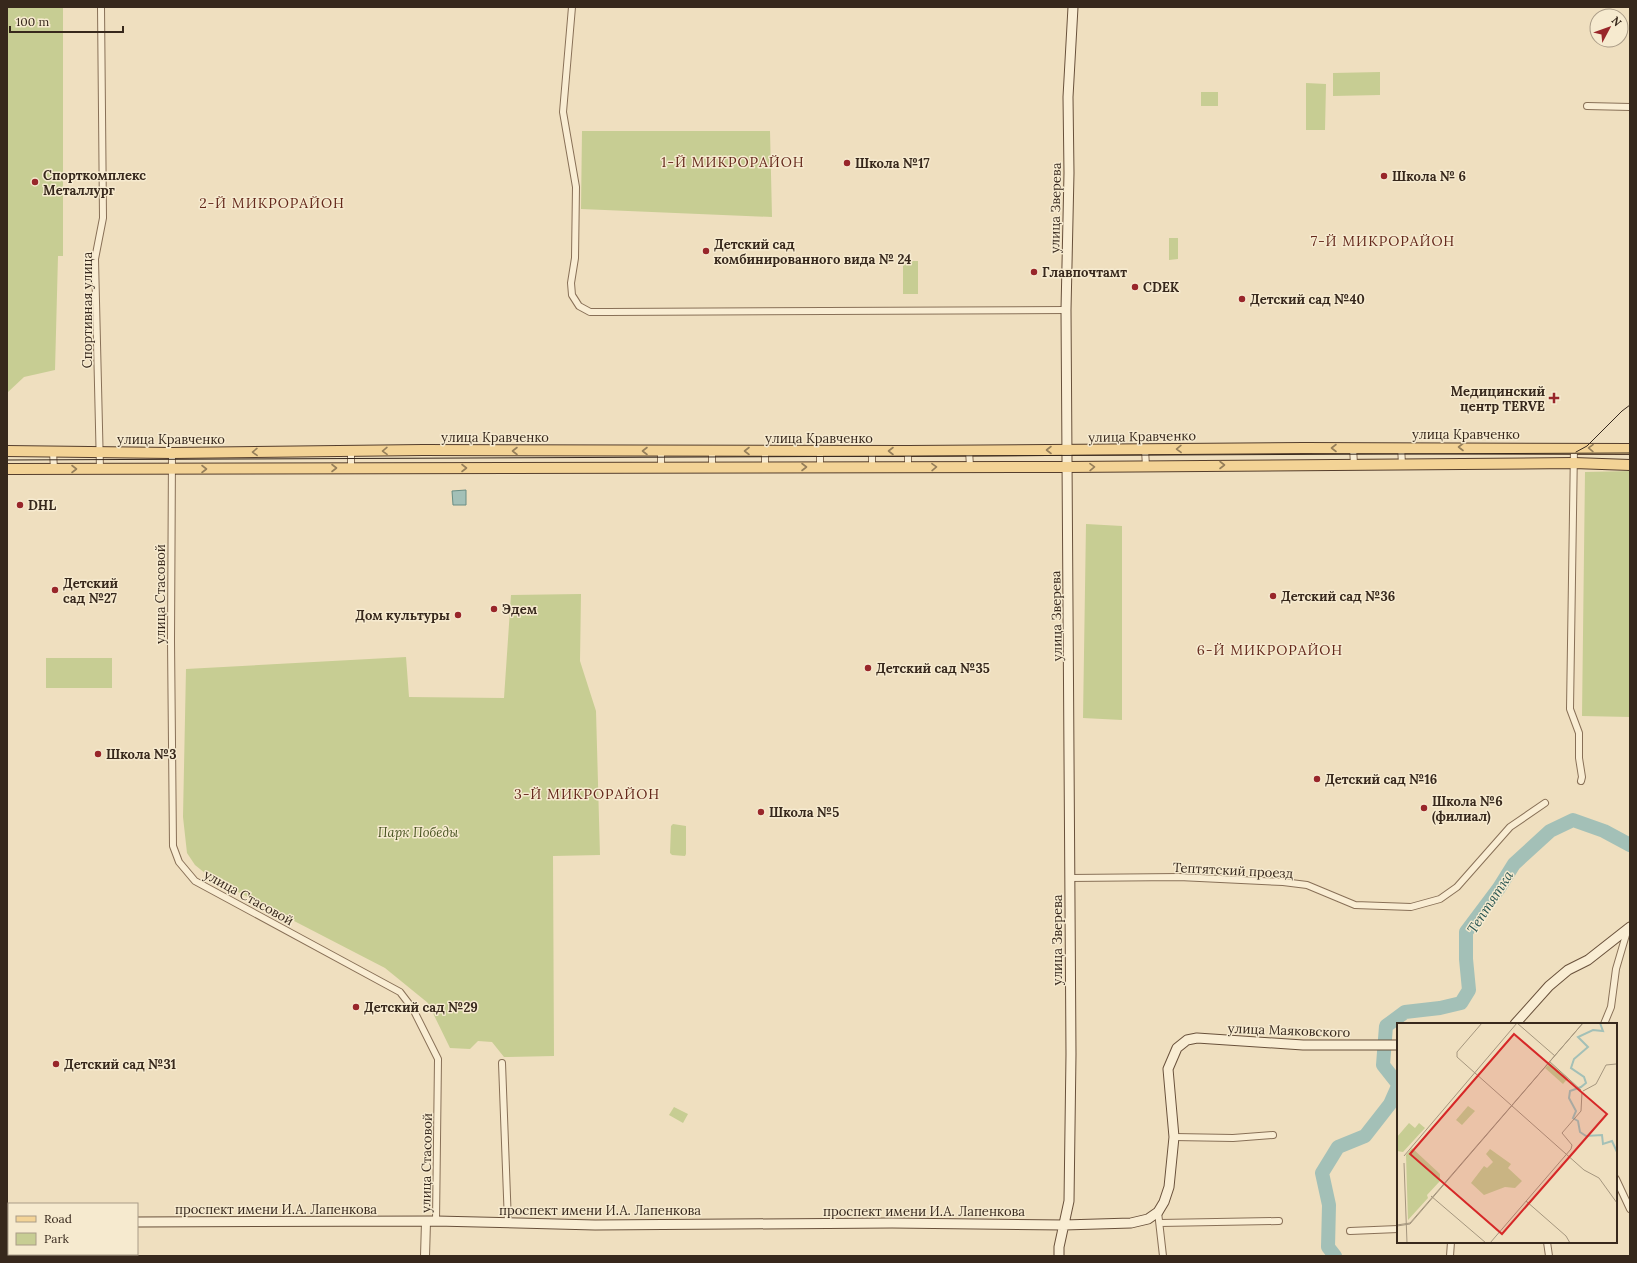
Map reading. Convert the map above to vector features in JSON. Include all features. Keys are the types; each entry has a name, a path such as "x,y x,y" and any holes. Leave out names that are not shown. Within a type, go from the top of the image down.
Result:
{"main road":[{"name":"улица Зверева","path":"1059,1256 1059,1247 1069,1201 1070,1155 1070,700 1066,310 1069,173 1068,98 1073,7"},
{"name":"улица Кравченко","path":"7,451 172,453 423,450 908,452 1353,448 1630,448"},
{"path":"7,469 1067,467 1574,463 1630,465"},
{"path":"1516,1023 1549,986 1568,970 1588,960 1629,928"},
{"name":"улица Маяковского","path":"1174,1137 1168,1069 1173,1055 1180,1044 1188,1040 1197,1038 1303,1045 1397,1045"},
{"path":"1158,1212 1164,1202 1169,1187 1174,1137"},
{"name":"проспект имени И.А. Лапенкова","path":"138,1222 431,1222 595,1225 862,1223 1064,1225 1131,1223 1148,1219 1158,1212"}],"street":[{"name":"Спортивная улица","path":"100,469 95,259 103,218 101,7"},
{"path":"572,7 563,112 576,187 574,258 571,283 572,295 579,306 590,312 1066,310"},
{"path":"1587,106 1630,107"},
{"path":"1353,448 1354,464"},
{"path":"1401,448 1402,464"},
{"path":"1574,448 1570,710 1579,732 1581,781"},
{"path":"1145,450 1146,466"},
{"path":"661,451 661,468"},
{"path":"712,451 712,468"},
{"path":"765,451 766,467"},
{"path":"820,451 820,467"},
{"path":"872,451 872,467"},
{"path":"970,451 970,466"},
{"path":"53,452 54,469"},
{"path":"351,452 351,468"},
{"path":"908,452 908,467"},
{"name":"улица Стасовой","path":"172,453 171,641 173,846 179,862 195,881 400,992 413,1009 438,1059 431,1222"},
{"name":"Тептятский проезд","path":"1069,878 1179,877 1283,882 1307,885 1355,905 1412,907 1440,899 1457,887 1510,827 1545,803"},
{"path":"1604,1023 1611,1007 1616,969 1629,928"},
{"path":"502,1063 508,1223"},
{"path":"1174,1137 1233,1138 1273,1136"},
{"path":"1617,1181 1630,1209"},
{"path":"1158,1212 1163,1256"},
{"path":"1160,1222 1279,1220"},
{"path":"425,1256 431,1222"},
{"path":"1350,1231 1397,1229"},
{"path":"1450,1256 1451,1243"},
{"path":"1547,1243 1549,1256"}],"green space":[{"name":"Спорткомплекс Металлург","path":"7,7 63,7 63,256 58,256 55,370 24,377 7,393"},
{"path":"1380,72 1380,95 1333,96 1333,73"},
{"path":"1306,83 1326,84 1325,130 1306,130"},
{"path":"1201,92 1218,92 1218,106 1201,106"},
{"path":"582,131 770,131 772,217 581,209"},
{"path":"1169,238 1178,238 1178,259 1169,260"},
{"path":"903,261 918,261 918,294 903,294"},
{"path":"1630,471 1630,717 1582,716 1585,472"},
{"path":"1086,524 1122,526 1122,720 1083,718"},
{"name":"Парк Победы","path":"581,594 580,661 596,711 600,855 553,856 554,1056 504,1057 492,1042 478,1041 470,1049 450,1048 428,1003 385,968 211,878 195,865 187,853 183,817 186,669 406,657 409,697 504,698 511,595"},
{"path":"46,658 112,658 112,688 46,688"},
{"path":"673,824 686,826 685,856 672,855 670,853 671,826"},
{"path":"674,1107 688,1114 683,1123 669,1115"}],"water":[{"path":"466,490 466,505 453,505 452,491"}],"waterway":[{"name":"Тептятка","path":"1397,1083 1383,1065 1386,1026 1405,1012 1440,1008 1461,1003 1469,990 1466,959 1466,932 1499,888 1514,864 1550,831 1573,820 1604,831 1630,845"},
{"name":"Тептятка","path":"1335,1256 1328,1247 1329,1205 1322,1173 1338,1147 1365,1136 1390,1104 1397,1088"}],"tram line":[{"path":"1576,452 1587,446 1630,405"},
{"path":"7,460 1630,453"}],"place":[{"name":"Школа №17","path":"847,163"},
{"name":"Школа № 6","path":"1384,176"},
{"name":"Спорткомплекс Металлург","path":"35,182"},
{"name":"Детский сад комбинированного вида № 24","path":"706,251"},
{"name":"Главпочтамт","path":"1034,272"},
{"name":"CDEK","path":"1135,287"},
{"name":"Детский сад №40","path":"1242,299"},
{"name":"Медицинский центр TERVE","path":"1554,398"},
{"name":"DHL","path":"20,505"},
{"name":"Детский сад №27","path":"55,590"},
{"name":"Детский сад №36","path":"1273,596"},
{"name":"Эдем","path":"494,609"},
{"name":"Дом культуры","path":"458,615"},
{"name":"Детский сад №35","path":"868,668"},
{"name":"Школа №3","path":"98,754"},
{"name":"Детский сад №16","path":"1317,779"},
{"name":"Школа №6 (филиал)","path":"1424,808"},
{"name":"Школа №5","path":"761,812"},
{"name":"Детский сад №29","path":"356,1007"},
{"name":"Детский сад №31","path":"56,1064"}],"district":[{"name":"1-Й МИКРОРАЙОН","path":"733,162"},
{"name":"2-Й МИКРОРАЙОН","path":"272,203"},
{"name":"7-Й МИКРОРАЙОН","path":"1383,241"},
{"name":"6-Й МИКРОРАЙОН","path":"1270,650"},
{"name":"3-Й МИКРОРАЙОН","path":"587,794"}]}
